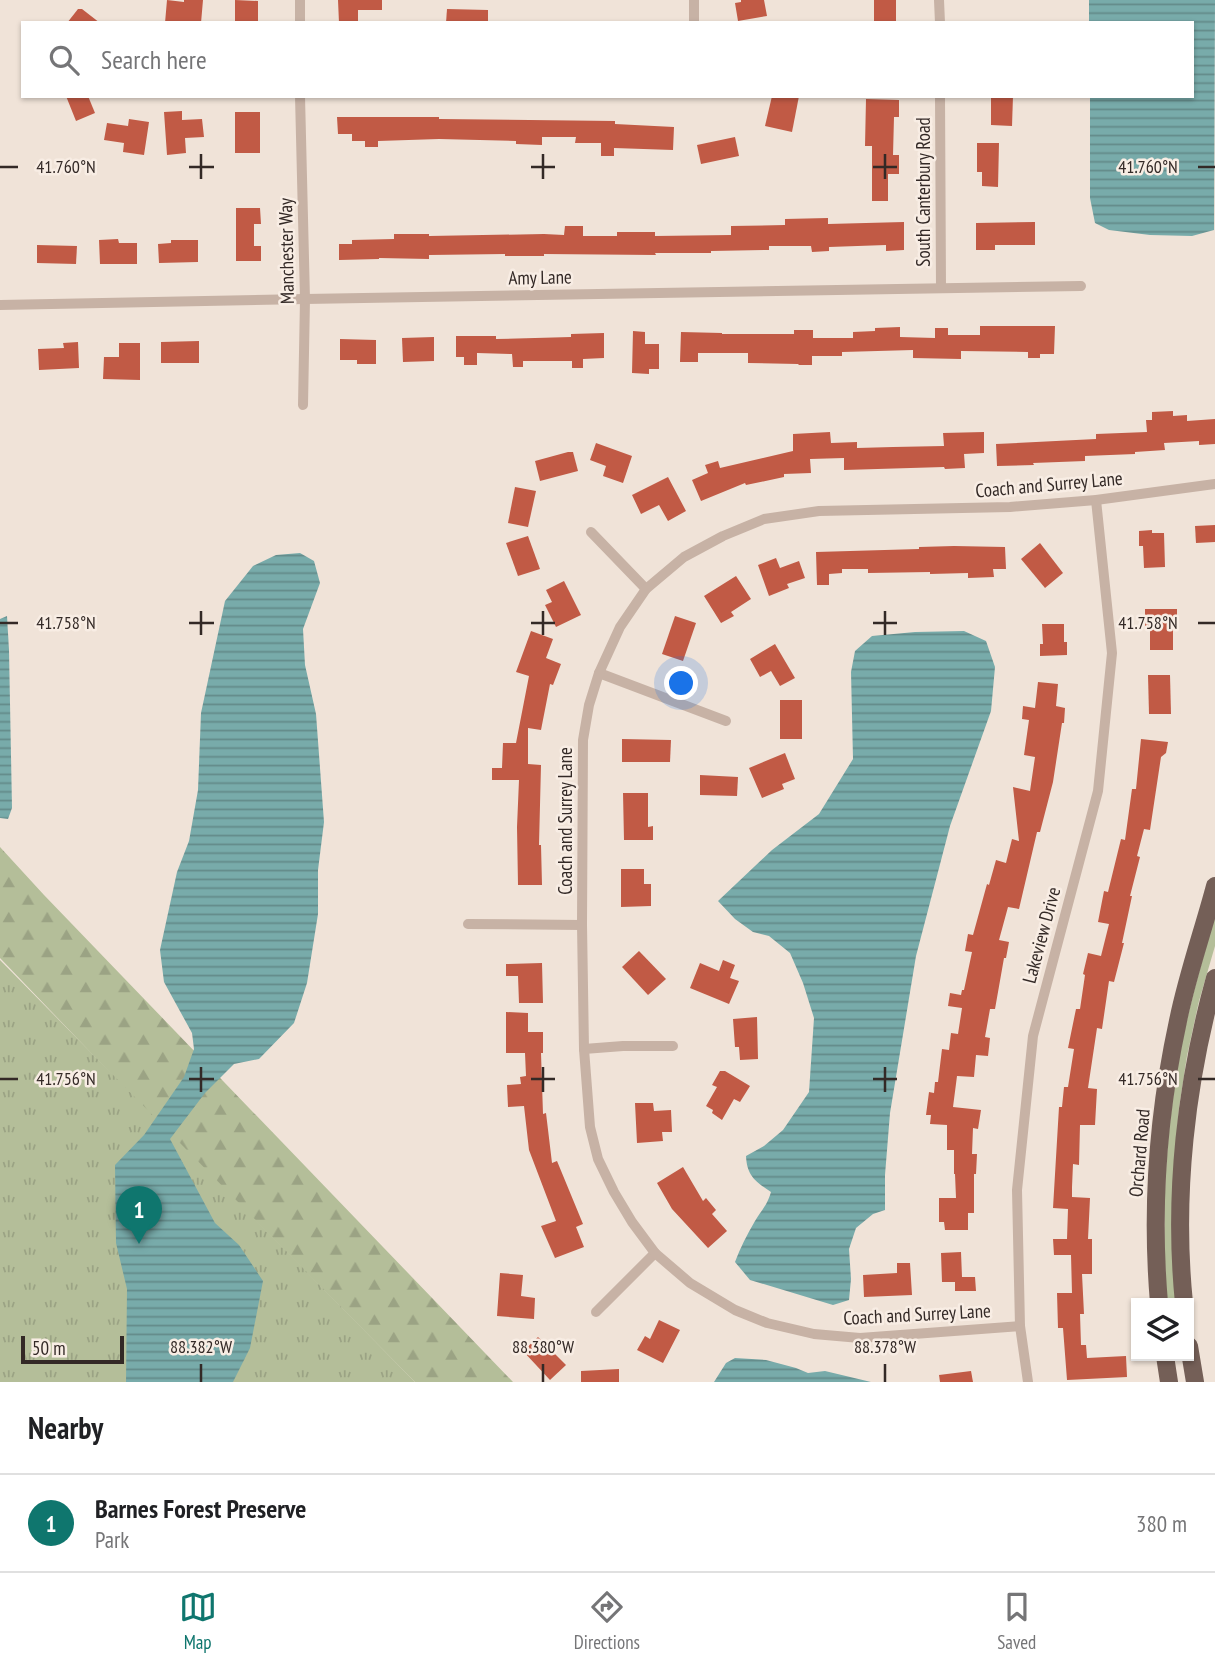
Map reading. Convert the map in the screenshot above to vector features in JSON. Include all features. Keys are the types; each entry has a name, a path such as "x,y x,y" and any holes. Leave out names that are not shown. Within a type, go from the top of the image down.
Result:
{"main road":[{"name":"Orchard Road","path":"1159,1298 1155,1206 1166,1087 1178,1018 1215,887"},
{"path":"1184,1298 1181,1259 1183,1159 1194,1069 1215,978"},
{"path":"1166,1361 1168,1382"},
{"path":"1192,1361 1195,1382"}],"street":[{"path":"300,0 300,21"},
{"path":"694,0 694,21"},
{"path":"939,0 940,21"},
{"name":"Manchester Way","path":"300,98 305,299 303,405"},
{"name":"South Canterbury Road","path":"940,98 941,288"},
{"name":"Amy Lane","path":"0,305 1081,286"},
{"name":"Coach and Surrey Lane","path":"1020,1326 860,1338 814,1334 767,1323 735,1310 690,1283 655,1253 632,1222 598,1159 590,1127 584,1049 582,925 583,740 589,705 599,673 620,627 646,589 684,557 723,536 764,519 819,511 1010,507 1096,500 1215,484"},
{"name":"Lakeview Drive","path":"1028,1382 1020,1326 1017,1190 1032,1036 1098,791 1112,653 1096,500"},
{"path":"591,532 646,589"},
{"path":"599,673 726,721"},
{"path":"468,924 582,925"},
{"path":"584,1049 623,1045 673,1046"},
{"path":"596,1312 655,1253"}],"green space":[{"path":"0,847 513,1382 415,1382 0,958"},
{"path":"1215,915 1215,946 1199,1001 1179,1108 1174,1170 1176,1298 1167,1298 1165,1190 1169,1134 1179,1057"},
{"path":"0,960 415,1382 0,1382"}],"water":[{"path":"1089,0 1215,0 1214,230 1192,236 1150,235 1109,230 1095,223 1090,198 1090,98 1194,98 1194,21 1089,21"},
{"path":"300,553 314,561 320,583 303,629 305,665 316,714 324,822 318,870 318,914 307,983 294,1023 259,1059 234,1064 205,1093 170,1139 215,1223 239,1245 263,1281 250,1348 233,1382 126,1382 127,1289 116,1243 115,1165 144,1135 184,1077 194,1049 192,1033 164,982 160,950 177,872 189,841 198,790 201,713 225,601 253,566 276,555"},
{"path":"7,616 12,808 8,819 0,818 0,619"},
{"path":"964,631 986,641 995,667 991,711 950,826 916,956 890,1113 885,1210 873,1214 856,1228 849,1249 849,1300 833,1305 750,1280 735,1262 746,1236 771,1192 753,1177 748,1169 746,1156 764,1146 783,1130 809,1092 814,1018 790,953 769,936 753,932 735,919 718,901 772,850 819,814 853,759 851,672 855,651 872,636"},
{"path":"735,1358 766,1360 808,1373 825,1371 871,1382 714,1382 726,1363"}],"building":[{"path":"167,0 203,0 201,21 165,21"},
{"path":"235,0 258,1 258,21 235,21"},
{"path":"338,0 382,0 382,10 358,10 358,21 339,21"},
{"path":"741,0 764,0 767,16 738,21 735,3"},
{"path":"874,0 896,0 896,21 874,21"},
{"path":"78,9 82,9 97,21 69,21"},
{"path":"447,9 488,10 488,21 446,21"},
{"path":"67,98 89,98 95,113 76,121"},
{"path":"772,98 799,98 792,132 765,126"},
{"path":"991,98 1013,98 1012,126 991,125"},
{"path":"866,99 899,100 899,117 894,117 893,155 899,155 899,174 888,174 888,201 872,201 872,146 865,146"},
{"path":"182,111 182,120 202,119 204,137 185,138 186,153 167,155 164,112"},
{"path":"235,112 260,112 260,153 235,153"},
{"path":"337,117 615,121 615,124 674,127 673,150 614,148 614,156 601,156 601,143 575,143 576,137 542,137 542,145 516,144 516,141 439,139 378,141 378,147 365,147 365,141 352,141 352,134 338,134"},
{"path":"129,119 149,122 144,155 123,152 124,143 104,140 107,123 128,126"},
{"path":"735,137 739,156 701,164 697,145"},
{"path":"977,143 999,143 998,187 982,186 982,172 977,172"},
{"path":"236,208 260,208 261,224 254,224 254,246 261,246 261,261 236,261"},
{"path":"828,218 828,224 904,222 904,250 886,251 886,245 829,247 829,251 812,252 811,246 769,246 769,250 655,253 656,255 429,255 429,259 339,260 339,244 352,244 352,240 394,239 394,234 564,235 565,226 583,226 583,236 617,236 617,232 655,232 655,236 731,235 731,226 785,225 785,219"},
{"path":"1035,222 1035,245 995,245 995,250 976,250 976,223"},
{"path":"118,239 119,243 137,243 137,264 100,264 99,240"},
{"path":"171,240 198,240 198,262 159,263 158,244 171,243"},
{"path":"37,245 77,246 76,264 37,263"},
{"path":"980,326 1055,326 1054,354 1040,354 1040,358 1028,358 1028,352 961,351 961,359 913,358 913,350 842,352 842,356 812,356 812,365 799,365 748,363 748,353 698,353 698,362 680,362 681,332 794,334 794,330 813,330 813,338 853,338 853,332 900,327 900,337 935,338 935,328 948,328 948,335 980,335"},
{"path":"633,331 645,332 645,344 659,344 659,369 649,369 649,374 632,373"},
{"path":"604,333 604,358 583,359 583,368 572,368 572,361 523,361 523,367 513,367 512,354 477,353 477,365 464,365 464,357 456,357 456,336 496,336 496,339 571,337 571,334"},
{"path":"434,337 434,361 403,362 402,338"},
{"path":"340,339 376,340 376,364 340,360"},
{"path":"199,341 199,363 161,363 161,342"},
{"path":"78,342 79,368 39,370 38,349 64,348 63,343"},
{"path":"119,343 140,343 140,380 103,379 104,357 119,357"},
{"path":"1173,411 1173,416 1187,415 1187,421 1215,419 1215,444 1199,445 1199,441 1164,443 1165,450 1085,456 1085,461 997,466 996,444 1096,439 1096,434 1147,432 1146,420 1152,420 1152,412"},
{"path":"830,432 831,443 857,442 857,448 944,446 943,433 984,432 984,453 964,454 965,468 945,469 844,470 844,458 810,459 811,473 784,474 784,477 746,485 745,483 701,501 692,480 708,473 705,465 718,461 720,468 793,451 793,434"},
{"path":"596,443 632,456 623,483 603,476 606,466 590,460"},
{"path":"573,452 578,471 540,481 535,461"},
{"path":"668,477 686,511 668,521 659,505 641,514 632,495"},
{"path":"515,487 536,491 528,527 508,523"},
{"path":"1215,525 1215,542 1196,543 1195,526"},
{"path":"1152,530 1152,533 1164,533 1165,567 1144,568 1139,531"},
{"path":"528,536 540,569 518,576 506,543"},
{"path":"1040,543 1063,573 1045,588 1021,559"},
{"path":"954,546 1005,547 1006,569 993,569 994,577 968,578 968,573 868,573 868,569 842,569 842,573 829,574 829,585 817,585 816,552"},
{"path":"776,558 780,568 799,561 805,578 787,584 789,588 769,596 758,565"},
{"path":"736,576 751,599 731,612 734,616 721,623 704,596"},
{"path":"564,581 581,615 556,627 545,605 552,602 546,590"},
{"path":"1145,609 1177,609 1177,625 1173,625 1173,650 1150,650 1150,626 1145,626"},
{"path":"675,616 696,623 683,661 662,654"},
{"path":"1042,624 1064,624 1067,655 1040,656 1040,644 1043,644"},
{"path":"531,631 553,639 546,658 561,664 553,685 550,684 541,730 528,728 528,764 541,765 539,845 542,885 518,885 519,780 492,780 492,768 502,768 503,743 516,743 529,676 516,672"},
{"path":"775,644 795,678 780,686 771,671 760,677 750,659"},
{"path":"1148,675 1170,675 1171,714 1149,714"},
{"path":"1038,682 1058,684 1056,706 1065,708 1064,723 1053,782 1040,832 1037,832 1019,909 1008,907 999,940 1009,942 995,1009 990,1009 985,1037 990,1038 988,1056 976,1055 974,1077 957,1076 953,1107 981,1110 978,1129 973,1128 972,1154 977,1154 974,1213 968,1213 968,1230 945,1230 944,1222 939,1222 939,1198 956,1198 954,1150 947,1150 947,1125 930,1124 931,1115 926,1115 929,1092 934,1093 935,1082 938,1082 942,1049 949,1050 951,1033 958,1034 962,1008 948,1006 950,993 961,995 964,990 972,952 965,951 968,934 973,935 996,860 1006,863 1012,839 1019,841 1013,787 1030,791 1035,757 1024,755 1029,720 1022,719 1023,706 1035,708"},
{"path":"780,700 802,700 802,739 780,739"},
{"path":"622,739 671,740 670,762 622,762"},
{"path":"1141,739 1168,742 1166,753 1161,757 1150,830 1144,829 1137,856 1140,857 1130,896 1124,943 1114,982 1109,981 1102,1029 1097,1028 1088,1088 1097,1089 1095,1125 1080,1125 1079,1165 1073,1164 1072,1187 1072,1197 1090,1198 1088,1239 1092,1239 1092,1274 1082,1274 1084,1314 1080,1314 1081,1345 1086,1345 1087,1358 1126,1356 1127,1377 1067,1380 1063,1328 1058,1328 1057,1293 1072,1293 1071,1255 1054,1255 1053,1239 1067,1239 1068,1209 1053,1208 1059,1107 1062,1107 1064,1087 1068,1087 1074,1049 1068,1048 1076,1009 1080,1009 1088,953 1101,956 1109,924 1098,922 1104,891 1108,892 1121,839 1125,840 1132,789 1136,789"},
{"path":"785,753 795,779 782,784 784,789 762,798 749,768"},
{"path":"700,775 738,777 737,796 700,795"},
{"path":"623,793 648,793 648,827 653,826 653,840 624,840"},
{"path":"621,869 644,869 644,884 651,884 651,906 621,907"},
{"path":"639,951 666,979 648,995 622,967"},
{"path":"723,960 735,965 730,978 739,981 729,1004 690,988 700,963 719,971"},
{"path":"542,963 543,1003 519,1003 518,976 506,976 506,964"},
{"path":"506,1012 528,1013 528,1032 543,1032 543,1114 546,1113 552,1163 557,1161 583,1224 576,1227 584,1247 555,1258 541,1226 556,1221 529,1150 524,1106 508,1107 507,1085 521,1084 520,1077 526,1076 525,1053 506,1053"},
{"path":"757,1017 758,1059 740,1060 739,1047 735,1047 733,1019"},
{"path":"720,1071 725,1071 750,1086 740,1102 734,1099 722,1120 706,1106 717,1087 712,1085"},
{"path":"635,1103 653,1103 654,1111 671,1110 672,1132 662,1132 663,1141 637,1143"},
{"path":"683,1167 703,1201 706,1198 716,1210 712,1214 727,1231 708,1248 672,1209 657,1183"},
{"path":"961,1252 962,1277 975,1277 976,1291 955,1291 955,1282 942,1282 941,1253"},
{"path":"897,1263 910,1263 912,1295 864,1297 863,1275 897,1273"},
{"path":"500,1273 523,1275 521,1296 535,1298 534,1319 497,1316"},
{"path":"659,1320 680,1330 663,1363 637,1350 645,1336 650,1339"},
{"path":"538,1337 566,1365 550,1380 523,1351"},
{"path":"619,1369 619,1382 581,1382 581,1371"},
{"path":"971,1371 973,1382 940,1382 939,1375"}],"place":[{"name":"Barnes Forest Preserve","path":"139,1244"}]}
